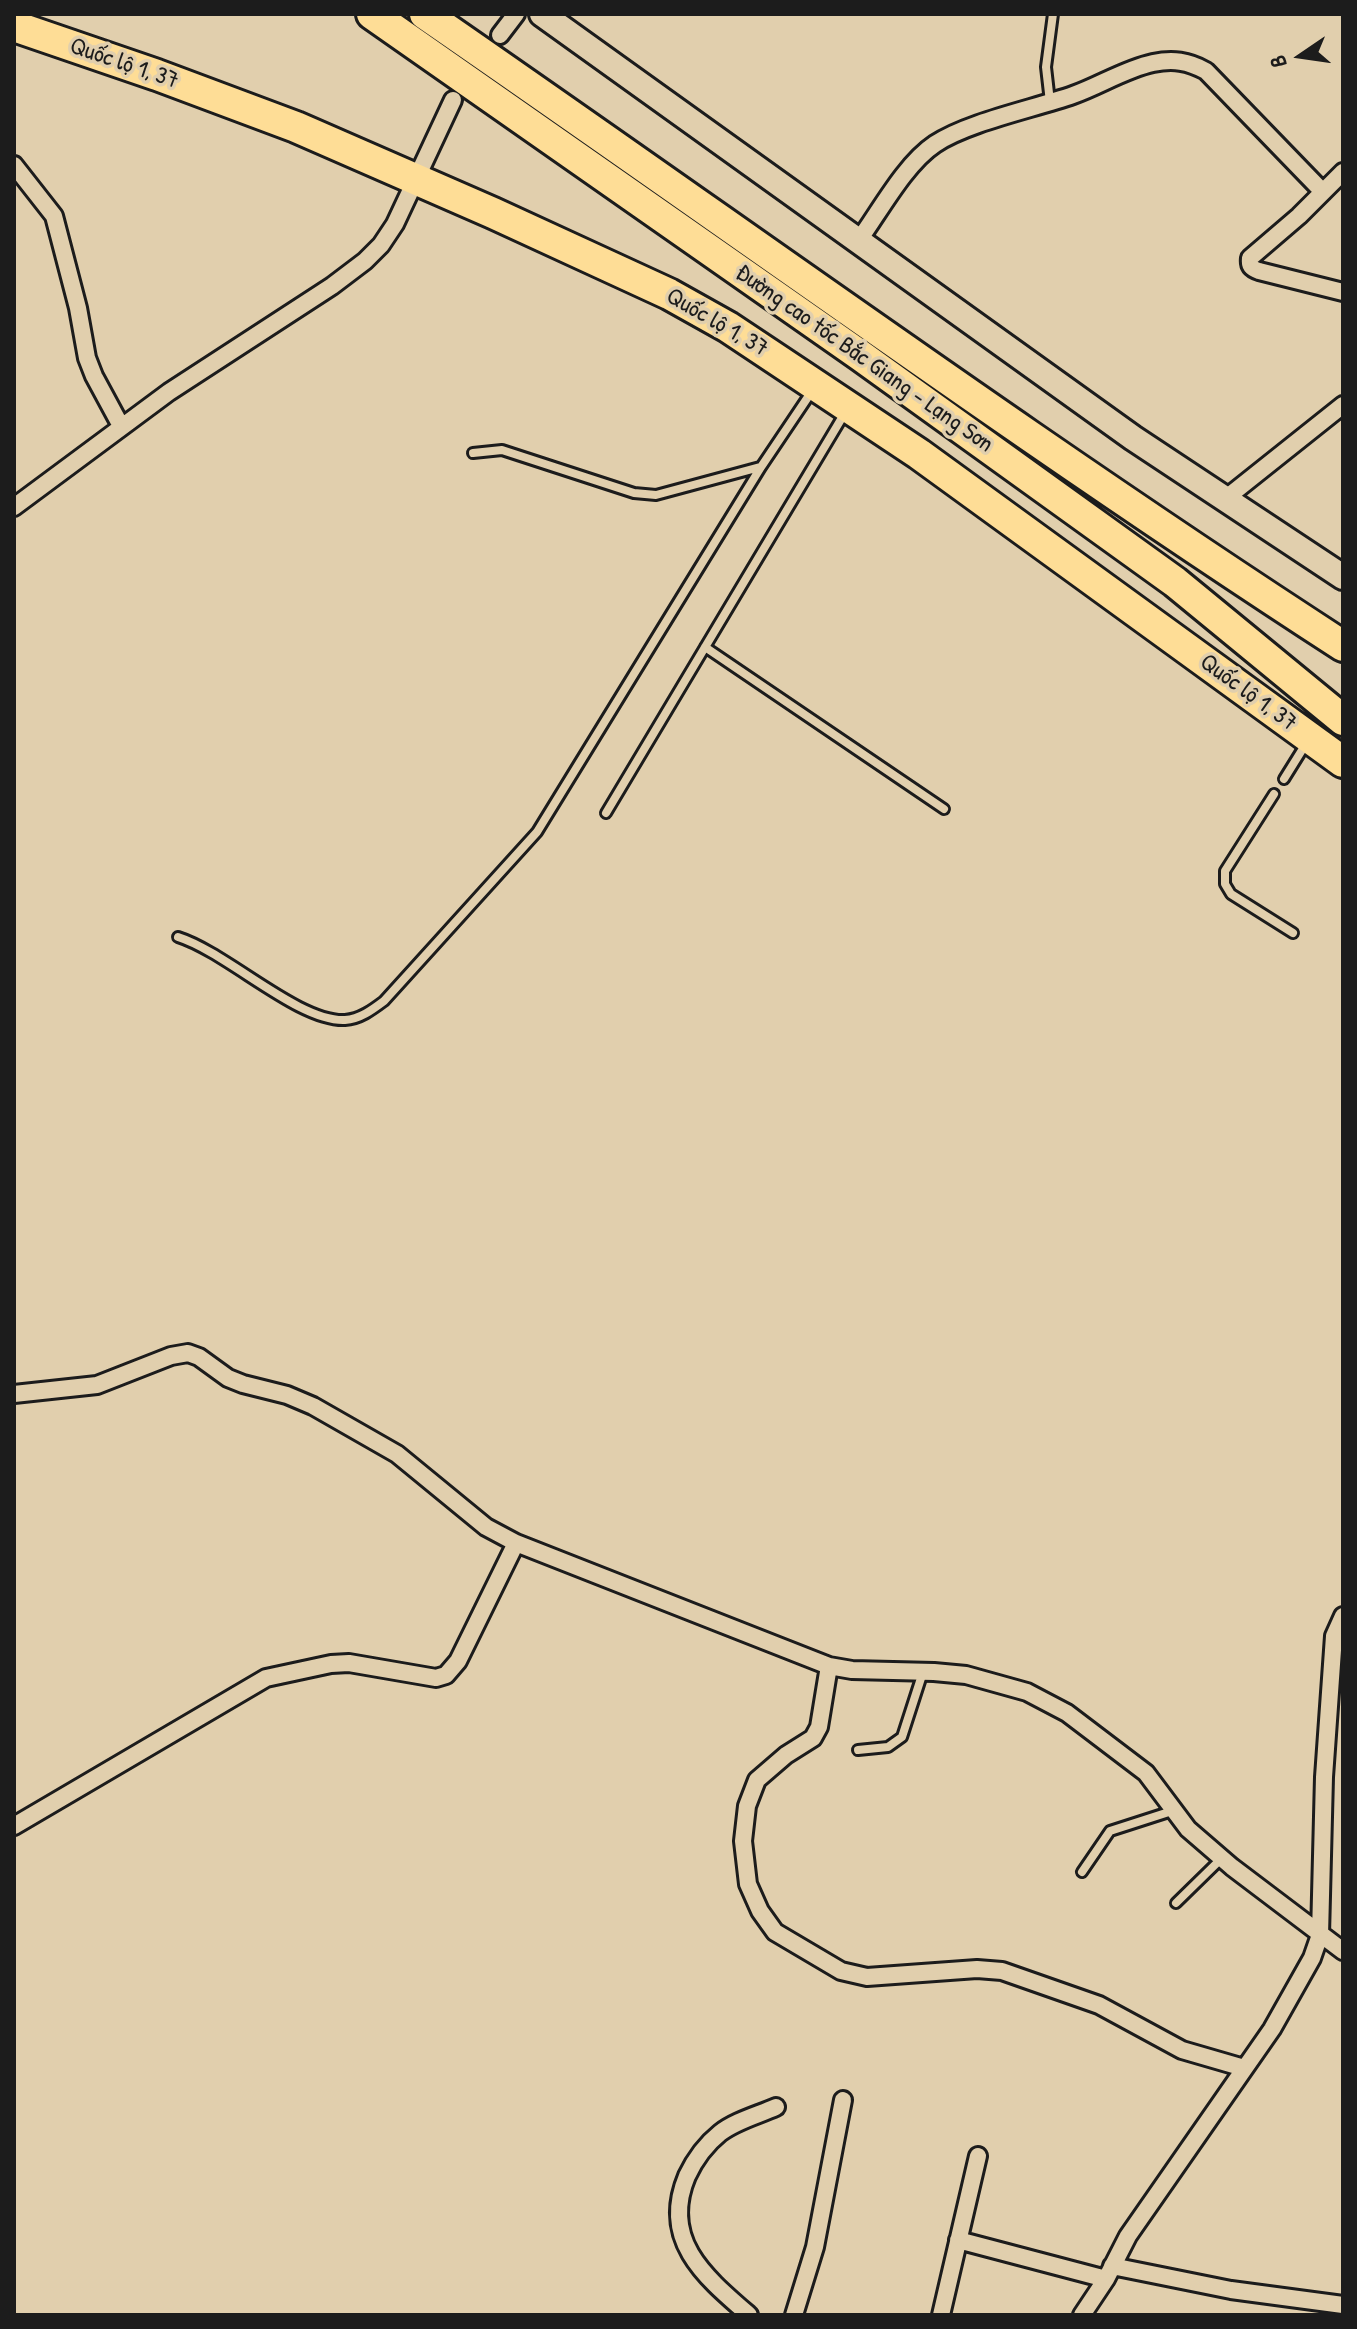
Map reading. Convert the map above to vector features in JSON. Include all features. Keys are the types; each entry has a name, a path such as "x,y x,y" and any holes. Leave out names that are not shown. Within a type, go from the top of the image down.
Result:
{"highway":[{"name":"Đường cao tốc Bắc Giang - Lạng Sơn","path":"372,14 848,346 1175,582 1343,720"},
{"name":"Đường cao tốc Bắc Giang - Lạng Sơn","path":"425,14 1028,437 1343,646"},
{"name":"Quốc lộ 1, 37","path":"14,26 282,122 669,294 728,327 919,454 1343,762"}],"street":[{"path":"500,35 516,14"},
{"path":"555,17 1133,438 1343,577"},
{"path":"859,240 909,170 932,145 953,134 1050,102 1150,63 1190,63 1206,71 1323,192"},
{"path":"17,500 169,392 332,286 365,261 395,224 453,100"},
{"path":"14,165 54,216 78,308 87,358 121,426"},
{"path":"1343,172 1299,216 1255,252 1249,264 1252,269 1270,275 1343,292"},
{"path":"1225,499 1343,405"},
{"path":"14,1394 97,1385 171,1356 188,1353 236,1381 287,1395 313,1406 386,1447 486,1527 516,1543 829,1666 852,1670 966,1675 1027,1692 1067,1713 1146,1773 1188,1829 1343,1951"},
{"path":"14,1826 266,1678 349,1663 436,1678 446,1675 458,1661 516,1543"},
{"path":"1082,2315 1128,2236 1272,2029 1312,1958 1320,1935 1324,1777 1338,1660 1334,1636 1343,1616"},
{"path":"829,1666 819,1727 813,1738 786,1755 757,1780 747,1806 743,1841 748,1884 760,1911 775,1932 841,1971 867,1977 977,1969 1002,1971 1099,2005 1182,2050 1244,2068"},
{"path":"794,2315 815,2247 843,2100"},
{"path":"749,2315 709,2281 694,2260 682,2235 677,2214 678,2202 696,2157 707,2145 723,2131 776,2107"},
{"path":"941,2315 978,2156"},
{"path":"958,2240 1109,2272 1343,2305"}],"lane":[{"path":"1050,102 1046,67 1053,14"},
{"path":"178,937 232,964 300,1008 326,1018 346,1020 368,1013 384,1001 537,832 761,467 817,384"},
{"path":"606,813 849,407"},
{"path":"473,453 502,450 634,493 656,495 761,467"},
{"path":"705,647 944,809"},
{"path":"1284,779 1310,738"},
{"path":"1274,794 1225,871 1225,884 1231,894 1293,933"},
{"path":"858,1750 888,1747 902,1737 923,1672"},
{"path":"1082,1872 1110,1831 1172,1811"},
{"path":"1176,1903 1222,1858"}]}
